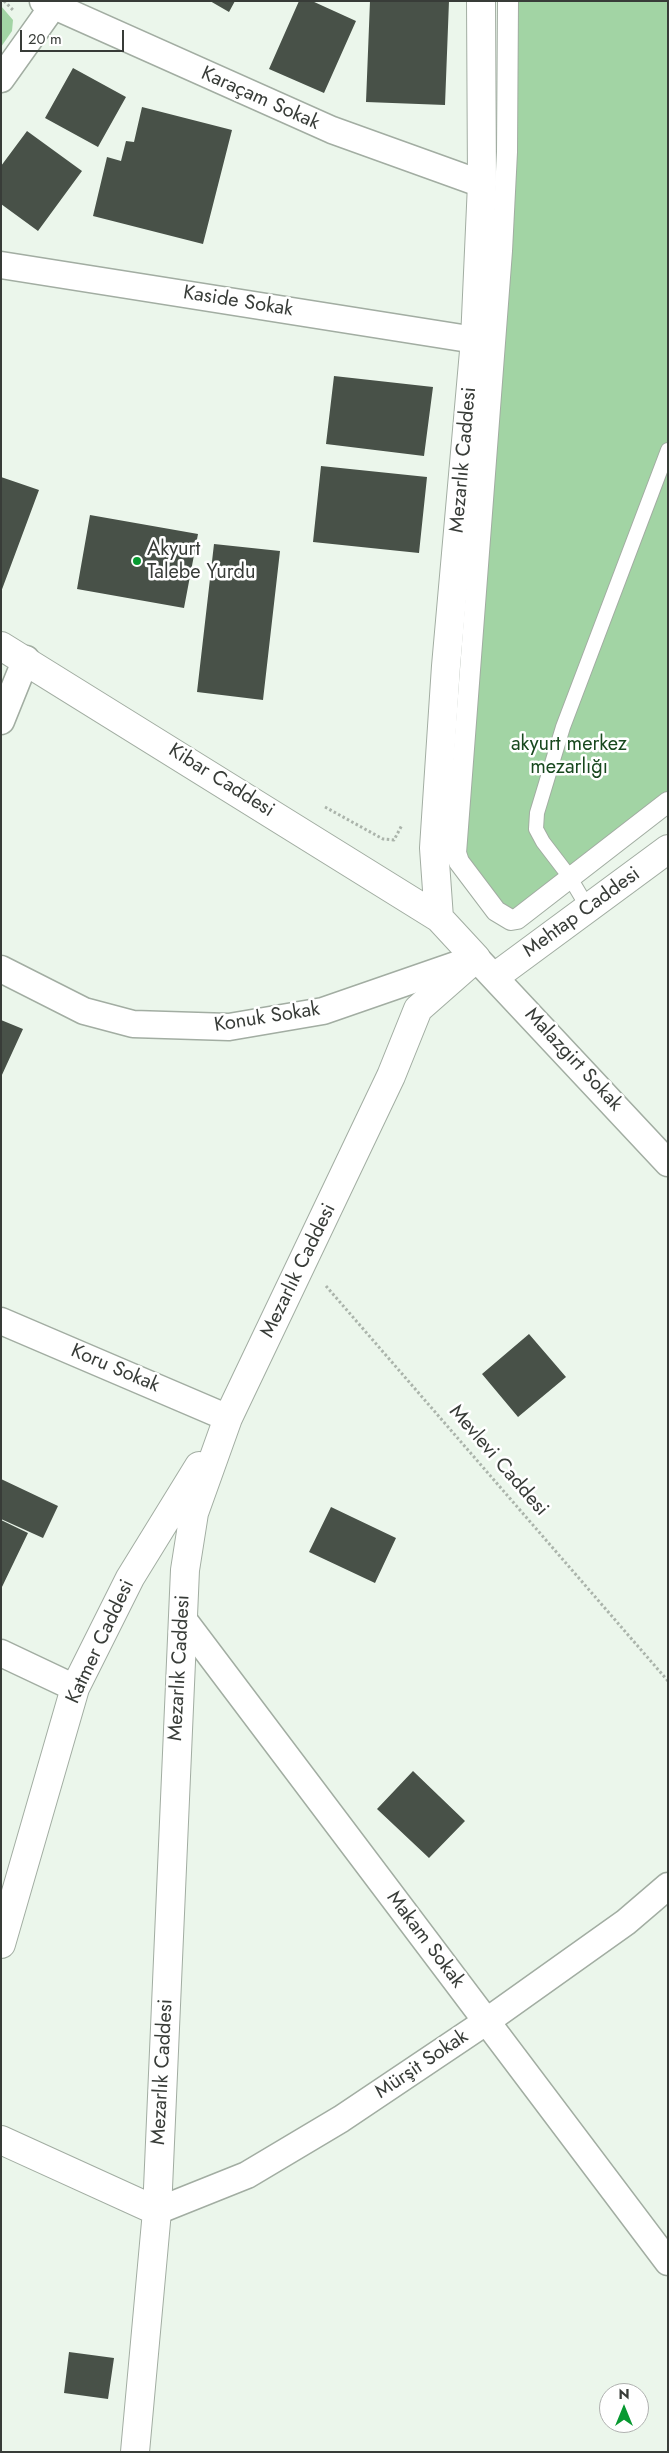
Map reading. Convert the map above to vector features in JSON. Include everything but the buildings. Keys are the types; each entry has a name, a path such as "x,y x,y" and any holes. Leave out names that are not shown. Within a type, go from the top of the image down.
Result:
{"street":[{"name":"Mezarlık Caddesi","path":"439,918 434,848 446,666 475,340 482,184 481,1"},
{"path":"508,1 507,152 502,251 456,853 460,862 496,911 511,920 517,919 569,876 668,802"},
{"name":"Karaçam Sokak","path":"48,4 332,130 482,184"},
{"path":"1,79 48,4"},
{"name":"Kaside Sokak","path":"1,265 475,340"},
{"name":"Kibar Caddesi","path":"1,646 26,659 439,918 476,958"},
{"path":"1,721 26,659"},
{"name":"Mehtap Caddesi","path":"496,976 668,849"},
{"name":"Mezarlık Caddesi","path":"135,2452 156,2211 185,1570 194,1512 228,1418 305,1261 391,1076 418,1009 476,958"},
{"name":"Malazgirt Sokak","path":"476,958 496,976 668,1163"},
{"name":"Konuk Sokak","path":"1,969 84,1011 116,1020 151,1025 229,1027 323,1011 476,958"},
{"name":"Koru Sokak","path":"1,1321 228,1418"},
{"name":"Katmer Caddesi","path":"1,1944 75,1688 130,1578 228,1418"},
{"name":"Makam Sokak","path":"183,1618 668,2262"},
{"path":"1,1653 75,1688"},
{"name":"Mürşit Sokak","path":"156,2211 247,2174 341,2119 487,2021 626,1922 668,1886"},
{"path":"1,2140 156,2211"}],"lane":[{"path":"588,908 569,876 543,842 536,829 537,813 563,727 668,450"}],"path":[{"path":"323,805 382,839 394,840 405,817"},
{"name":"Mevlevi Caddesi","path":"305,1261 668,1681"}],"green space":[{"name":"akyurt merkez mezarlığı","path":"513,1 668,1 668,808 514,916 501,909 461,853"},
{"path":"1,6 13,20 12,31 1,47"}],"place":[{"name":"Akyurt Talebe Yurdu","path":"137,561"}]}
